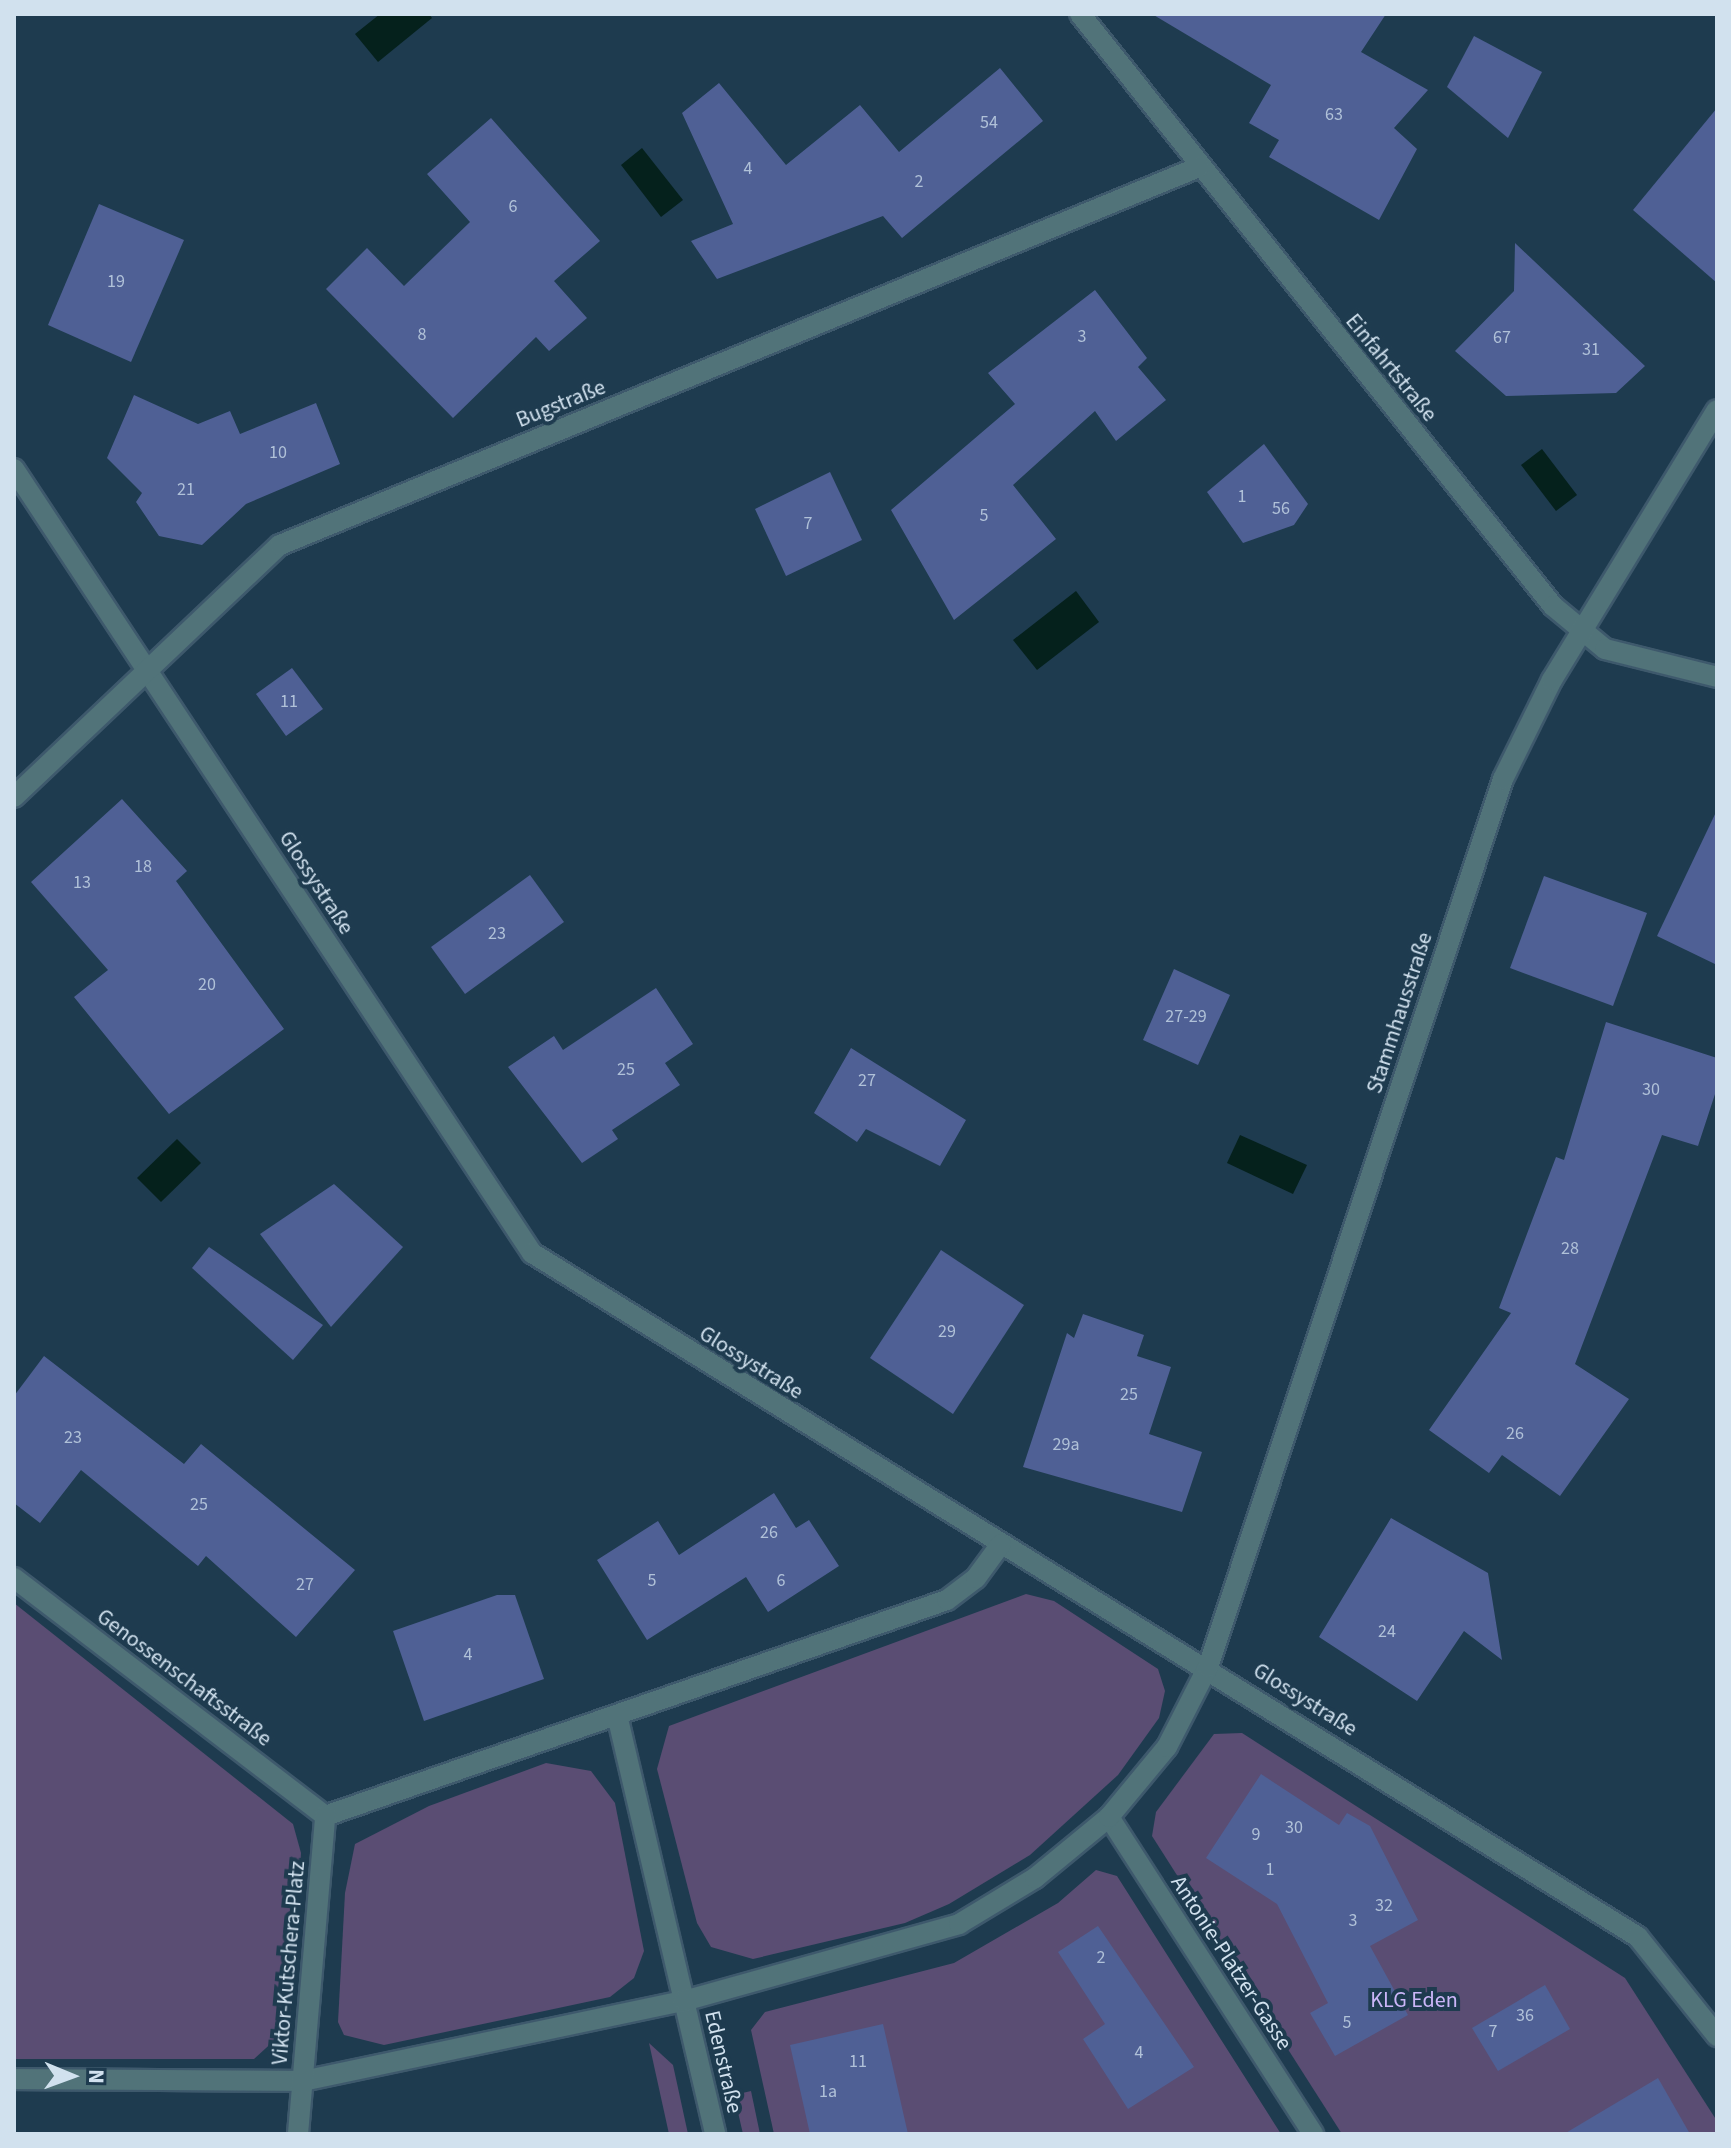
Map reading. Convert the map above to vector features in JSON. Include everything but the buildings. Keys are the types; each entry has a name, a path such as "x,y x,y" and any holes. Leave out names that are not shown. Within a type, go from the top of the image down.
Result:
{"street":[{"name":"Einfahrtstraße","path":"1080,14 1526,576 1583,632 1629,658 1717,677"},
{"name":"Bugstraße","path":"14,797 280,545 1199,167"},
{"name":"Stammhausstraße","path":"1208,1667 1503,779 1583,632 1717,410"},
{"name":"Glossystraße","path":"14,469 532,1253 1001,1544 1208,1667 1638,1937 1717,2036"},
{"path":"325,1816 947,1600 976,1578 1001,1544"},
{"name":"Genossenschaftsstraße","path":"14,1578 325,1816"},
{"name":"Viktor-Kutschera-Platz","path":"325,1816 303,2081 684,2001 959,1924 1035,1878 1109,1817 1167,1747 1208,1667"},
{"path":"617,1715 684,2001"},
{"name":"Antonie-Platzer-Gasse","path":"1109,1817 1313,2134"},
{"name":"Edenstraße","path":"684,2001 715,2134"},
{"path":"14,2079 303,2081 298,2134"}],"green space":[{"path":"1026,1594 1054,1601 1158,1669 1165,1691 1159,1718 1118,1775 1030,1855 949,1904 905,1923 753,1959 711,1947 697,1923 657,1769 669,1726"},
{"path":"14,1603 293,1824 301,1853 289,2027 254,2059 14,2059"},
{"name":"KLG Eden","path":"1242,1733 1625,1978 1717,2121 1717,2134 1342,2134 1152,1836 1156,1812 1214,1734"},
{"path":"546,1763 591,1771 615,1803 644,1951 634,1978 610,1997 384,2045 344,2035 338,2022 345,1893 355,1844 429,1806"},
{"path":"1096,1870 1117,1876 1281,2134 774,2134 751,2030 765,2012 954,1963 1058,1903"},
{"path":"649,2043 673,2065 688,2134 669,2134"},
{"path":"751,2091 760,2134 743,2134 734,2095"}],"shaded area":[{"path":"380,14 429,14 432,18 378,62 355,34"},
{"path":"642,148 683,200 661,217 621,165"},
{"path":"1542,449 1577,495 1556,511 1521,465"},
{"path":"1076,591 1099,622 1037,670 1013,640"},
{"path":"1240,1135 1307,1165 1293,1194 1227,1163"},
{"path":"177,1139 201,1163 161,1202 137,1178"}]}
